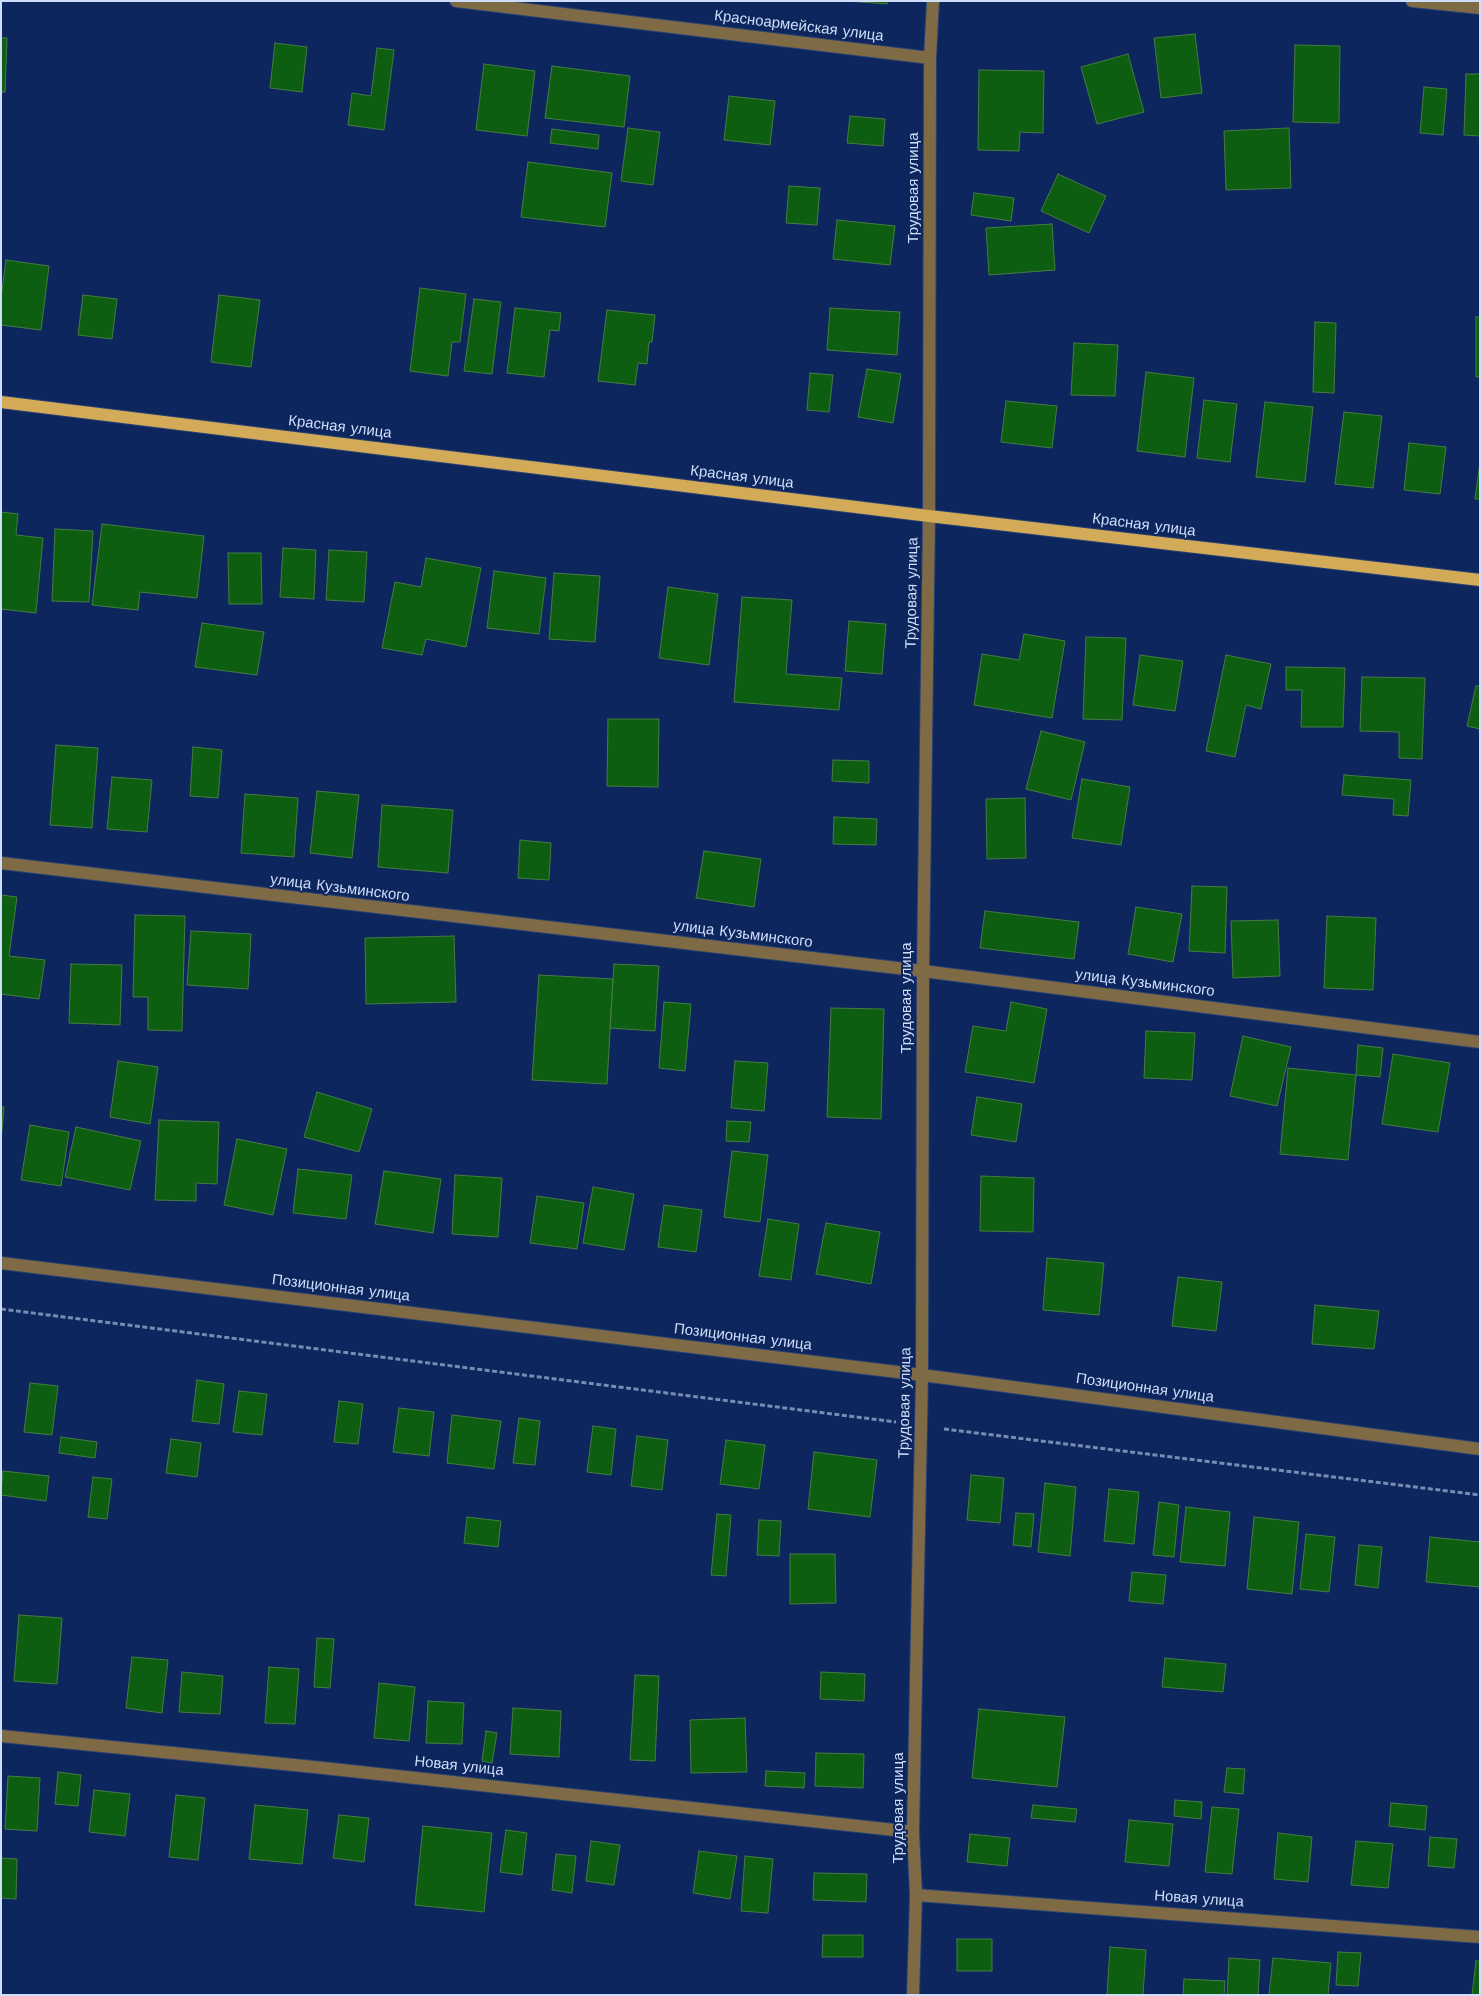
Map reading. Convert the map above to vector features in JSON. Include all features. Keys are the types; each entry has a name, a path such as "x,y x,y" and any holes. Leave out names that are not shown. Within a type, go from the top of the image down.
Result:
{"main road":[{"name":"Красная улица","path":"1,402 929,516 1480,580"}],"street":[{"name":"Красноармейская улица","path":"456,1 930,58"},
{"name":"Трудовая улица","path":"913,1995 916,1895 913,1832 922,1375 923,971 929,516 930,58 933,1"},
{"path":"1412,1 1480,8"},
{"name":"улица Кузьминского","path":"1,863 923,971 1480,1042"},
{"name":"Позиционная улица","path":"1,1263 922,1375 1480,1449"},
{"name":"Новая улица","path":"1,1736 314,1767 913,1832"},
{"name":"Новая улица","path":"916,1895 1480,1936"}],"path":[{"path":"1,1309 1480,1495"}],"building":[{"path":"847,1 887,1 887,4"},
{"path":"1195,34 1202,93 1161,98 1154,38"},
{"path":"1,38 7,38 5,92 1,92"},
{"path":"275,43 307,47 302,92 270,88"},
{"path":"1295,45 1340,46 1339,123 1293,122"},
{"path":"377,48 394,50 384,130 348,125 352,93 371,96"},
{"path":"1128,54 1144,112 1097,124 1081,67"},
{"path":"484,64 535,71 527,136 476,130"},
{"path":"552,66 630,76 624,127 545,118"},
{"path":"979,70 1044,71 1043,133 1020,132 1019,151 978,150"},
{"path":"1466,74 1480,74 1480,136 1464,135"},
{"path":"1424,87 1447,89 1443,135 1420,133"},
{"path":"729,96 775,101 770,145 724,140"},
{"path":"850,116 885,119 883,146 847,143"},
{"path":"628,128 660,132 653,185 621,181"},
{"path":"1289,128 1291,188 1226,190 1224,131"},
{"path":"552,129 599,135 598,149 550,143"},
{"path":"528,162 612,173 605,227 521,217"},
{"path":"1058,174 1106,196 1089,233 1041,211"},
{"path":"789,186 820,188 817,225 786,223"},
{"path":"974,193 1014,198 1011,221 971,215"},
{"path":"837,220 895,226 890,265 833,259"},
{"path":"1052,224 1055,270 989,275 986,228"},
{"path":"6,260 49,266 41,330 1,325 1,297"},
{"path":"420,288 466,294 460,342 452,342 448,376 410,371"},
{"path":"83,295 117,299 112,339 78,335"},
{"path":"219,295 260,300 251,367 211,362"},
{"path":"474,299 501,302 492,374 464,371"},
{"path":"515,308 561,313 559,331 550,330 544,377 507,373"},
{"path":"830,308 900,312 897,355 827,350"},
{"path":"607,310 655,315 652,342 649,342 647,364 638,363 635,385 598,381"},
{"path":"1476,317 1480,317 1480,377 1476,377"},
{"path":"1315,322 1336,323 1334,393 1313,392"},
{"path":"1074,343 1118,345 1115,396 1071,395"},
{"path":"867,369 901,374 893,423 858,417"},
{"path":"1146,372 1194,378 1185,457 1137,451"},
{"path":"810,373 833,375 829,412 807,410"},
{"path":"1204,400 1237,404 1230,462 1197,458"},
{"path":"1006,401 1057,406 1052,448 1001,442"},
{"path":"1265,402 1313,407 1305,482 1256,477"},
{"path":"1344,412 1382,416 1373,488 1335,484"},
{"path":"1409,443 1446,447 1440,494 1404,490"},
{"path":"1480,462 1480,499 1475,499"},
{"path":"1,512 18,514 16,535 43,538 36,613 1,609"},
{"path":"102,524 204,536 197,598 140,592 138,610 92,605"},
{"path":"55,529 93,531 89,602 52,601"},
{"path":"283,548 316,550 314,599 280,597"},
{"path":"329,550 367,552 364,602 326,600"},
{"path":"228,553 261,553 262,604 229,604"},
{"path":"426,558 481,568 466,647 426,639 422,655 382,648 395,582 421,587"},
{"path":"494,571 546,578 539,634 487,628"},
{"path":"554,573 600,576 595,642 549,639"},
{"path":"668,587 718,594 709,665 659,658"},
{"path":"742,597 792,600 786,674 842,678 839,710 734,702"},
{"path":"849,621 886,624 882,674 845,671"},
{"path":"202,623 264,632 257,675 195,667"},
{"path":"1024,634 1065,641 1052,718 974,705 982,654 1019,660"},
{"path":"1086,637 1126,638 1122,720 1083,719"},
{"path":"1140,655 1183,661 1175,711 1133,705"},
{"path":"1226,655 1271,664 1261,709 1246,705 1235,757 1206,751"},
{"path":"1286,667 1345,668 1343,727 1301,727 1302,690 1286,690"},
{"path":"1362,677 1425,678 1422,759 1399,758 1399,732 1360,731"},
{"path":"1476,686 1480,686 1480,729 1467,726"},
{"path":"608,719 659,719 658,787 607,786"},
{"path":"1041,731 1085,742 1071,800 1026,789"},
{"path":"56,745 98,748 92,828 50,825"},
{"path":"193,747 222,750 218,798 190,796"},
{"path":"833,760 869,761 869,783 832,781"},
{"path":"1344,775 1411,780 1408,816 1393,815 1394,799 1342,795"},
{"path":"112,777 152,780 147,832 107,829"},
{"path":"1082,779 1130,787 1121,845 1072,838"},
{"path":"317,791 359,795 352,858 310,853"},
{"path":"245,794 298,798 294,857 241,853"},
{"path":"1025,798 1026,858 987,859 986,799"},
{"path":"382,805 453,810 448,873 378,867"},
{"path":"834,817 877,819 876,845 833,844"},
{"path":"520,840 551,843 549,880 518,878"},
{"path":"704,851 761,859 754,907 696,898"},
{"path":"1192,886 1227,887 1225,953 1189,951"},
{"path":"1,895 17,897 9,956 45,960 39,999 1,994"},
{"path":"1136,907 1182,914 1173,962 1128,954"},
{"path":"985,911 1079,922 1074,959 980,948"},
{"path":"135,915 185,916 182,1031 148,1030 148,997 133,997"},
{"path":"1327,916 1376,918 1373,990 1324,988"},
{"path":"1278,920 1280,976 1233,978 1231,921"},
{"path":"191,931 251,934 248,989 187,985"},
{"path":"454,936 456,1002 366,1004 365,938"},
{"path":"71,964 122,965 120,1025 69,1023"},
{"path":"614,964 659,966 655,1031 610,1028"},
{"path":"539,975 613,979 607,1084 532,1080"},
{"path":"664,1002 691,1004 685,1071 659,1068"},
{"path":"1011,1002 1047,1009 1034,1083 965,1072 973,1026 1006,1031"},
{"path":"831,1008 884,1009 881,1119 827,1117"},
{"path":"1146,1031 1195,1033 1192,1080 1144,1078"},
{"path":"1243,1036 1291,1047 1277,1106 1230,1096"},
{"path":"1358,1045 1383,1048 1380,1077 1356,1075"},
{"path":"1393,1054 1450,1063 1438,1132 1382,1124"},
{"path":"118,1061 158,1067 150,1124 110,1117"},
{"path":"735,1061 768,1063 764,1111 731,1108"},
{"path":"1288,1068 1356,1075 1348,1160 1280,1154"},
{"path":"317,1092 372,1109 359,1152 304,1137"},
{"path":"977,1097 1022,1104 1016,1142 971,1135"},
{"path":"1,1107 4,1107 1,1141"},
{"path":"159,1120 219,1122 217,1184 196,1183 196,1201 155,1200"},
{"path":"727,1121 751,1122 749,1142 726,1141"},
{"path":"30,1125 69,1132 61,1186 21,1180"},
{"path":"76,1127 141,1141 130,1190 65,1177"},
{"path":"237,1139 287,1149 273,1215 224,1205"},
{"path":"732,1151 768,1155 760,1222 724,1217"},
{"path":"298,1169 352,1175 346,1219 293,1213"},
{"path":"384,1171 441,1179 433,1233 375,1224"},
{"path":"455,1175 502,1178 498,1237 452,1234"},
{"path":"981,1176 1034,1178 1033,1232 980,1231"},
{"path":"593,1187 634,1194 624,1250 583,1243"},
{"path":"537,1196 584,1203 577,1249 530,1243"},
{"path":"664,1205 702,1210 696,1252 658,1247"},
{"path":"768,1219 799,1224 791,1280 759,1276"},
{"path":"826,1223 880,1232 871,1284 816,1274"},
{"path":"1047,1258 1104,1263 1099,1315 1043,1310"},
{"path":"1178,1277 1222,1282 1216,1331 1172,1326"},
{"path":"1315,1305 1379,1311 1374,1349 1312,1344"},
{"path":"197,1380 224,1384 219,1424 192,1421"},
{"path":"30,1383 58,1386 52,1435 24,1432"},
{"path":"239,1391 267,1394 262,1435 233,1432"},
{"path":"339,1401 363,1404 358,1444 334,1442"},
{"path":"399,1408 434,1412 429,1456 393,1452"},
{"path":"452,1415 501,1421 494,1469 447,1463"},
{"path":"519,1418 540,1421 535,1465 513,1463"},
{"path":"593,1426 616,1429 611,1475 587,1472"},
{"path":"637,1436 668,1440 662,1490 631,1486"},
{"path":"61,1437 97,1442 95,1458 59,1453"},
{"path":"171,1439 201,1443 197,1477 166,1473"},
{"path":"726,1440 765,1445 759,1489 720,1484"},
{"path":"814,1452 877,1460 870,1517 808,1509"},
{"path":"3,1471 49,1476 46,1501 1,1495"},
{"path":"971,1475 1004,1478 1000,1523 967,1520"},
{"path":"93,1477 112,1479 107,1519 88,1517"},
{"path":"1045,1483 1076,1487 1070,1556 1038,1552"},
{"path":"1109,1489 1139,1492 1134,1544 1104,1541"},
{"path":"1159,1502 1179,1505 1174,1557 1153,1555"},
{"path":"1186,1507 1230,1512 1225,1566 1180,1562"},
{"path":"1016,1513 1034,1514 1031,1547 1013,1545"},
{"path":"717,1514 731,1515 726,1576 711,1575"},
{"path":"467,1517 501,1521 498,1547 464,1543"},
{"path":"1254,1517 1299,1522 1292,1594 1247,1589"},
{"path":"759,1520 781,1521 779,1556 757,1555"},
{"path":"1306,1534 1335,1537 1329,1592 1300,1589"},
{"path":"1430,1537 1480,1542 1480,1587 1426,1582"},
{"path":"1359,1545 1382,1547 1378,1588 1355,1585"},
{"path":"790,1554 835,1554 836,1603 790,1604"},
{"path":"1132,1572 1166,1575 1163,1604 1129,1601"},
{"path":"19,1615 62,1618 57,1684 14,1681"},
{"path":"317,1638 334,1639 330,1688 314,1687"},
{"path":"132,1657 168,1660 162,1713 126,1708"},
{"path":"1165,1658 1226,1664 1223,1692 1162,1687"},
{"path":"269,1667 299,1669 295,1724 265,1723"},
{"path":"182,1672 223,1676 220,1714 179,1712"},
{"path":"821,1672 865,1674 864,1701 820,1699"},
{"path":"635,1675 659,1676 655,1761 630,1760"},
{"path":"379,1683 415,1687 409,1741 374,1738"},
{"path":"428,1701 464,1703 462,1744 426,1743"},
{"path":"513,1708 561,1711 559,1757 510,1754"},
{"path":"979,1709 1065,1717 1057,1787 972,1778"},
{"path":"745,1718 747,1772 691,1773 690,1720"},
{"path":"486,1731 497,1733 492,1763 482,1761"},
{"path":"816,1753 864,1754 863,1788 815,1786"},
{"path":"1227,1768 1245,1769 1243,1794 1224,1792"},
{"path":"766,1771 805,1773 804,1788 765,1786"},
{"path":"58,1772 81,1775 78,1806 55,1804"},
{"path":"8,1776 40,1778 37,1831 5,1829"},
{"path":"94,1790 130,1794 125,1836 89,1832"},
{"path":"176,1795 205,1798 198,1860 169,1857"},
{"path":"1175,1800 1202,1802 1201,1819 1174,1816"},
{"path":"1391,1803 1427,1806 1425,1830 1389,1826"},
{"path":"255,1805 308,1810 302,1864 249,1859"},
{"path":"1033,1805 1077,1809 1075,1822 1031,1818"},
{"path":"1212,1807 1239,1809 1232,1874 1205,1872"},
{"path":"339,1815 369,1818 364,1862 333,1858"},
{"path":"1129,1820 1173,1824 1169,1866 1125,1862"},
{"path":"423,1826 492,1833 484,1912 415,1905"},
{"path":"506,1830 527,1833 522,1875 500,1872"},
{"path":"1278,1833 1312,1837 1308,1882 1274,1879"},
{"path":"970,1834 1010,1838 1007,1866 967,1862"},
{"path":"1430,1837 1457,1839 1454,1868 1428,1866"},
{"path":"591,1841 620,1845 614,1885 586,1881"},
{"path":"1356,1841 1393,1844 1388,1888 1351,1885"},
{"path":"699,1851 737,1856 730,1899 693,1893"},
{"path":"556,1854 576,1856 572,1893 552,1890"},
{"path":"745,1856 773,1859 768,1913 741,1911"},
{"path":"1,1858 17,1859 16,1899 1,1898"},
{"path":"814,1873 867,1874 866,1902 813,1900"},
{"path":"823,1935 863,1935 863,1957 822,1957"},
{"path":"957,1939 992,1939 992,1971 957,1971"},
{"path":"1110,1947 1146,1950 1143,1995 1107,1995"},
{"path":"1338,1952 1361,1953 1358,1986 1336,1985"},
{"path":"1229,1958 1260,1960 1258,1995 1227,1995"},
{"path":"1273,1958 1331,1963 1328,1995 1269,1995"},
{"path":"1476,1961 1480,1961 1480,1995 1472,1995"},
{"path":"1184,1979 1225,1981 1224,1995 1183,1995"}]}
